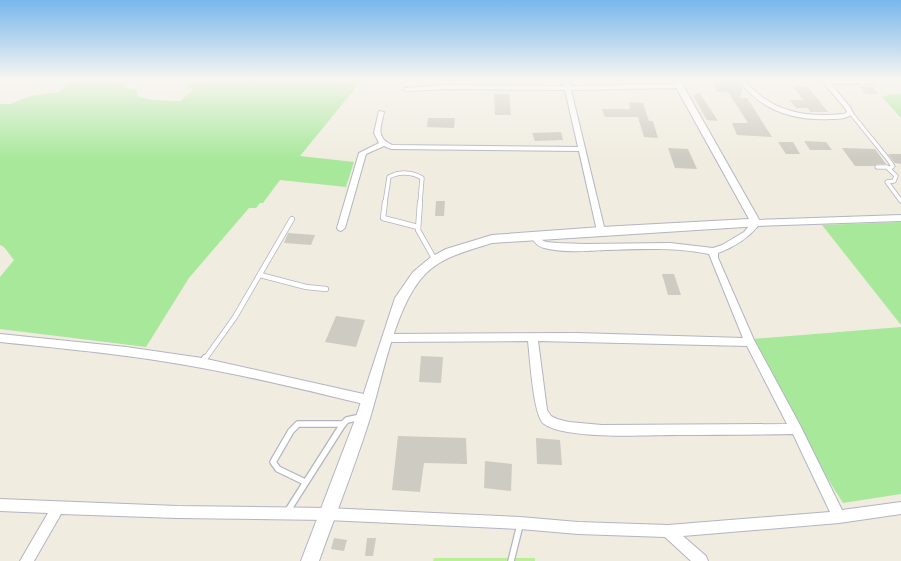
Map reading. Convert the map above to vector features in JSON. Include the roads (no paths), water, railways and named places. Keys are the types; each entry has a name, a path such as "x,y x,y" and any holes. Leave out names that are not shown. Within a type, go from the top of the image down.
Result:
{"street":[{"path":"572,106 601,231"},
{"path":"690,106 756,224"},
{"path":"772,106 788,114 806,117 838,118 846,116 850,112 846,106"},
{"path":"381,112 377,135 379,140 391,147 582,149"},
{"path":"341,228 363,153 384,144"},
{"path":"310,561 368,400 401,298 417,275 435,260 450,252 492,239 601,231 901,218"},
{"path":"535,236 539,242 545,246 596,248 664,245 701,248 713,251 725,247 747,234 756,224"},
{"path":"713,251 714,258 750,342 796,429 839,517"},
{"path":"532,337 542,411 547,420 556,424 569,427 602,430 796,429"},
{"path":"0,338 114,349 202,363 368,400"},
{"path":"387,338 657,338 750,342"},
{"path":"0,505 177,512 327,514 520,523 578,528 668,531 839,517 901,508"},
{"path":"27,561 58,507"},
{"path":"668,531 701,561"}],"lane":[{"path":"850,112 871,134 894,166 888,169"},
{"path":"877,167 887,167 896,176 894,181 887,182 901,201"},
{"path":"418,227 382,218 389,177 391,175 414,174 422,178 418,227 420,235 435,260"},
{"path":"202,363 235,317 292,219"},
{"path":"260,275 306,287 326,289"},
{"path":"286,514 343,424 348,420 362,417"},
{"path":"305,482 278,469 273,462 291,431 298,424 343,424"},
{"path":"511,561 520,523"}]}
